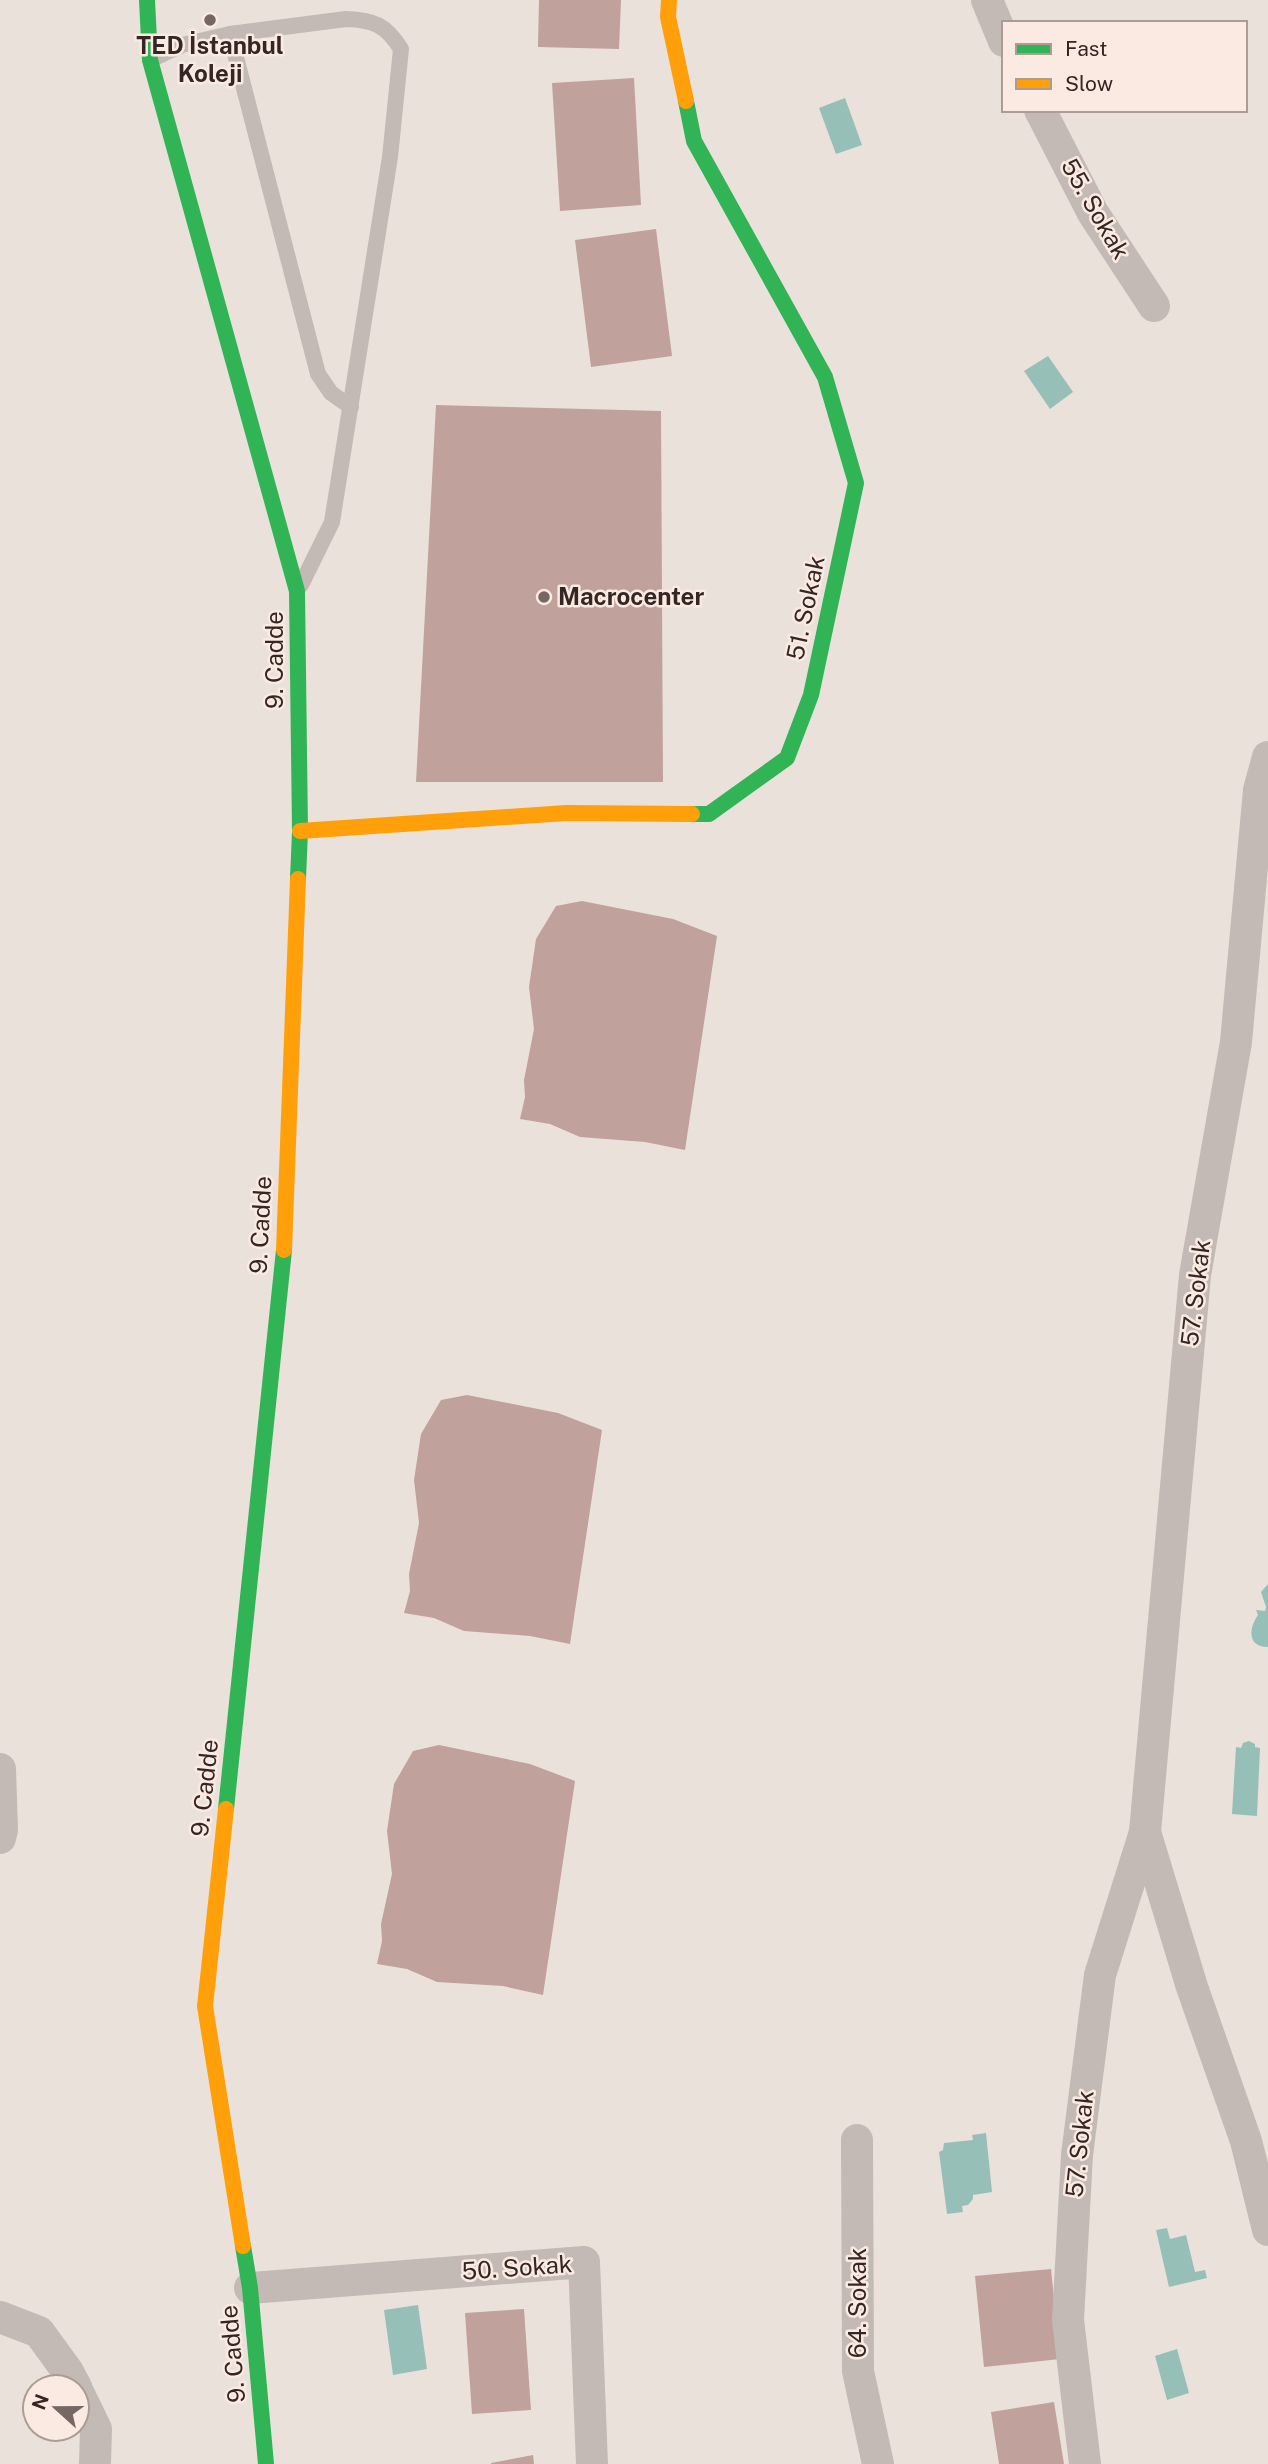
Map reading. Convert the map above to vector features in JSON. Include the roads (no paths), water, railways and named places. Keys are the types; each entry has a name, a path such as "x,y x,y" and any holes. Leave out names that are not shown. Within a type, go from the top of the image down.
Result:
{"street":[{"name":"9. Cadde","path":"147,0 150,60 298,591 300,831 284,1255 205,2006 250,2288 266,2464"},
{"name":"51. Sokak","path":"300,831 566,813 709,814 787,758 811,695 856,483 825,377 694,141 668,17 669,0"},
{"path":"987,0 1002,36"},
{"name":"55. Sokak","path":"1041,112 1093,213 1154,306"},
{"name":"57. Sokak","path":"1084,2464 1068,2320 1077,2155 1100,1975 1145,1832 1195,1275 1236,1042 1259,790 1268,757"},
{"path":"0,1769 0,1838"},
{"name":"57. Sokak","path":"1145,1832 1192,1987 1257,2146 1268,2230"},
{"name":"64. Sokak","path":"857,2140 858,2371 878,2464"},
{"name":"50. Sokak","path":"250,2288 584,2262 592,2464"},
{"path":"0,2317 39,2332 68,2373"},
{"path":"91,2419 96,2429 95,2464"}],"lane":[{"path":"150,60 182,45 230,34 346,19 364,20 382,26 401,49 390,157 332,522 298,591"},
{"path":"230,34 318,374 331,393 351,407"}],"water":[{"path":"845,98 862,145 836,154 819,108"},
{"path":"1048,356 1073,392 1050,409 1024,371"},
{"path":"1268,1584 1268,1647 1253,1641 1251,1631 1258,1615 1256,1610 1265,1611 1261,1592"},
{"path":"1249,1741 1260,1748 1257,1816 1232,1814 1236,1747 1241,1748 1243,1743"},
{"path":"986,2133 992,2192 973,2195 968,2205 962,2206 963,2212 947,2214 939,2152 943,2150 944,2143 973,2140 972,2135"},
{"path":"1167,2228 1170,2239 1186,2235 1195,2272 1205,2270 1207,2278 1169,2287 1156,2230"},
{"path":"418,2305 427,2369 393,2375 384,2310"},
{"path":"1177,2349 1189,2393 1167,2400 1155,2356"}],"place":[{"name":"TED İstanbul Koleji","path":"210,20"},
{"name":"Macrocenter","path":"544,597"}]}
